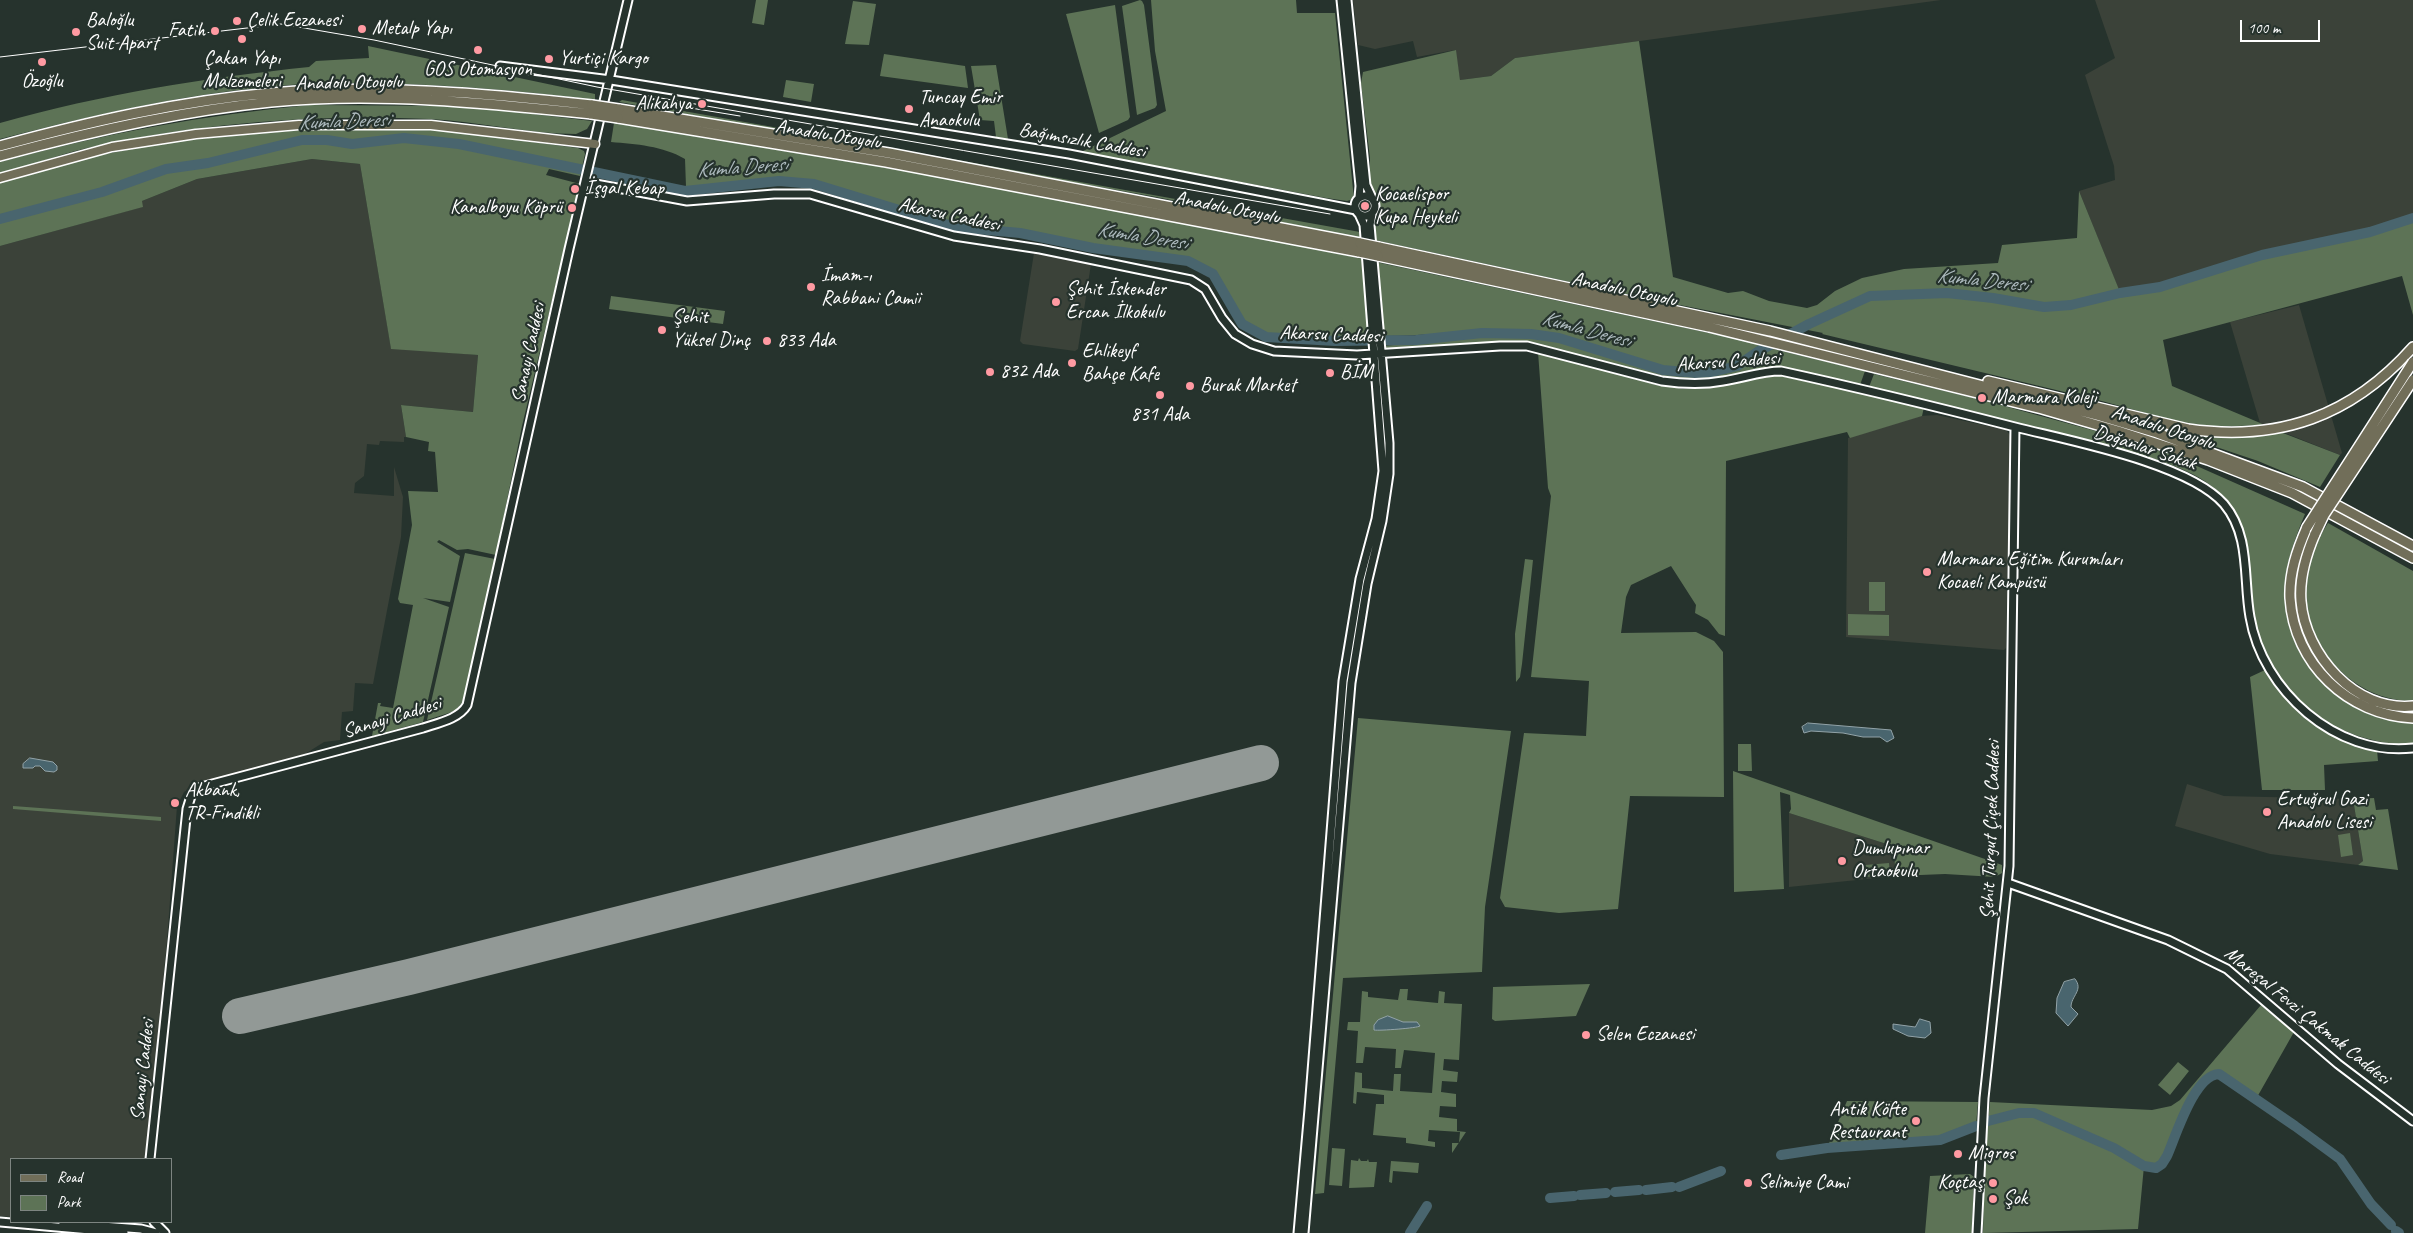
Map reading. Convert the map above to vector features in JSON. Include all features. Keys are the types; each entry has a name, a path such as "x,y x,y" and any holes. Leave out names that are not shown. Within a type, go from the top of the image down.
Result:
{"highway":[{"name":"Anadolu Otoyolu","path":"0,146 159,109 248,96 291,92 443,91 618,114 1359,248 1770,331 2100,416 2219,455 2303,487 2413,546"},
{"name":"Anadolu Otoyolu","path":"0,156 160,119 220,108 294,101 355,98 428,99 591,110"},
{"name":"Anadolu Otoyolu","path":"1379,252 1757,338 2042,409 2118,431 2254,477 2292,493 2413,558"},
{"path":"1907,366 2007,385 2188,429 2211,432 2258,432 2289,426 2328,413 2363,393 2383,377 2413,347"},
{"path":"2413,362 2307,527 2293,565 2290,598 2298,637 2306,653 2326,680 2344,695 2365,708 2387,715 2413,718"},
{"path":"2413,380 2329,508 2315,534 2305,559 2300,588 2306,630 2317,651 2340,678 2363,695 2387,704 2413,706"},
{"path":"2349,522 2413,565"}],"main road":[{"name":"Sanayi Caddesi","path":"150,1158 190,798 201,787 423,728 454,717 464,710 469,700 628,0"},
{"path":"1341,0 1360,186 1357,212 1364,225 1374,306"},
{"path":"1304,1233 1351,682 1367,584 1382,521 1390,474 1374,306 1370,225 1375,207 1366,185 1347,0"},
{"name":"Bağımsızlık Caddesi","path":"500,66 610,80 1069,154 1340,205"},
{"path":"0,178 79,155 122,146 196,134 299,125 432,124 595,144"},
{"name":"Akarsu Caddesi","path":"586,179 687,200 774,194 822,196 885,218 954,236 1032,248 1191,280 1205,289 1222,318 1236,334 1261,347 1288,352 1378,355 1500,346 1527,346 1560,353 1662,381 1688,384 1724,381 1764,372 1781,372 1915,401 2015,427"},
{"path":"1340,205 1366,196 1372,198"},
{"path":"1340,205 1367,216 1372,214"},
{"path":"1298,1233 1310,1109 1343,681 1360,578 1376,519 1384,471 1378,355"},
{"name":"Doğanlar Sokak","path":"2015,427 2160,467 2185,476 2206,488 2229,511 2240,533 2245,556 2250,617 2256,642 2268,669 2280,686 2298,706 2334,731 2381,747 2413,748"},
{"name":"Şehit Turgut Çiçek Caddesi","path":"1977,1233 1984,1098 2008,883 2015,427"},
{"name":"Mareşal Fevzi Çakmak Caddesi","path":"2008,883 2168,940 2227,969 2338,1064 2413,1121"},
{"path":"15,1223 123,1230 143,1228 156,1233"},
{"path":"59,1223 123,1230"},
{"path":"155,1223 165,1233"}],"shaded area":[{"path":"1353,0 1941,0 1515,58 1491,76 1460,80 1455,50 1417,57 1413,41 1375,49 1358,45"},
{"path":"2095,0 2413,0 2413,218 2370,232 2262,255 2160,287 2120,293 2079,191 2115,180 2114,166 2085,75 2115,58"},
{"path":"312,159 360,164 391,348 478,355 473,412 401,405 406,437 404,437 404,442 380,441 379,445 367,444 364,476 355,483 354,493 394,496 394,467 403,497 401,537 373,684 355,683 353,711 342,712 340,740 324,742 305,754 196,784 184,792 177,806 167,941 146,1158 10,1158 10,1217 0,1216 0,246 142,207 142,201 197,179"},
{"name":"Şehit İskender Ercan İlkokulu","path":"1034,253 1091,264 1078,349 1075,351 1023,344 1020,341"},
{"path":"2299,305 2342,453 2340,455 2260,423 2230,322"},
{"name":"Marmara Eğitim Kurumları Kocaeli Kampüsü","path":"1937,415 2006,430 2010,435 2006,648 2004,650 1846,637 1848,438 1920,416"},
{"name":"Ertuğrul Gazi Anadolu Lisesi","path":"2187,784 2224,796 2353,799 2363,861 2358,865 2270,854 2175,826"},
{"name":"Dumlupınar Ortaokulu","path":"1789,813 1893,846 1896,876 1789,887"}],"green space":[{"path":"756,0 768,0 764,25 752,23"},
{"path":"1140,0 1144,5 1157,105 1155,108 1137,115 1122,6"},
{"path":"1151,0 1296,0 1297,13 1335,13 1354,199 1347,201 1326,198 1081,152 1166,111 1155,51"},
{"path":"853,1 876,4 869,45 845,44"},
{"path":"1115,5 1130,117 1128,120 1099,133 1066,14"},
{"path":"1639,41 1673,277 1728,293 1743,291 1769,301 1807,308 1817,305 1835,291 1862,278 1904,269 1998,263 2002,245 2077,238 2079,191 2120,292 2160,287 2262,255 2370,232 2413,218 2413,315 2402,276 2163,340 2172,386 2265,425 2211,427 2175,421 2098,400 1823,333 1649,299 1374,240 1373,215 1376,205 1370,190 1370,158 1361,83 1363,72 1456,50 1460,80 1491,76 1515,58"},
{"path":"368,46 595,94 595,100 433,85 335,83 293,85 208,94 166,101 0,139 0,123 39,113 153,88 230,76 309,67 316,61 369,58"},
{"path":"884,54 965,66 968,88 880,76"},
{"path":"996,65 1008,139 996,137 994,121 980,120 971,66"},
{"path":"786,80 814,84 811,102 783,97"},
{"path":"622,100 1360,232 1361,238 1156,197 619,102"},
{"path":"309,105 465,106 592,121 587,129 576,134 539,132 429,119 344,118 255,122 124,140 83,149 0,174 0,162 115,134 231,114"},
{"path":"614,123 882,167 1203,226 1363,259 1370,337 1298,338 1267,335 1245,323 1215,272 1204,265 1175,255 1121,249 1026,232 952,224 819,182 807,180 772,178 708,187 686,187 685,159 659,148 611,142"},
{"path":"335,127 432,129 578,148 584,151 585,154 580,176 549,169 546,175 580,184 522,426 496,555 468,549 457,550 439,540 437,542 460,556 450,602 423,598 449,607 423,722 372,736 378,703 381,703 380,706 393,708 413,605 400,603 398,599 412,525 408,491 438,492 435,452 428,451 429,442 406,437 401,405 473,412 478,355 391,349 360,164 312,159 197,179 142,201 143,207 0,246 0,182 69,161 174,141"},
{"path":"1376,262 1761,344 1729,365 1705,371 1682,371 1658,367 1564,336 1541,332 1482,331 1382,336"},
{"path":"611,296 725,311 723,324 609,309"},
{"path":"1526,336 1556,341 1664,374 1685,377 1727,373 1756,361 1760,354 1773,349 1865,371 1860,385 1766,367 1709,380 1682,380 1539,348 1384,354 1383,346 1479,337"},
{"path":"1538,352 1657,385 1683,389 1716,387 1771,374 1924,407 1922,416 1850,438 1847,432 1726,461 1725,636 1719,634 1708,620 1695,613 1696,605 1671,566 1631,585 1626,597 1621,633 1696,632 1714,641 1723,652 1724,797 1630,796 1618,909 1559,913 1505,907 1500,898 1524,733 1586,736 1589,681 1531,677 1551,496 1548,488"},
{"path":"1874,374 1982,400 2103,433 2172,455 2305,514 2290,556 2285,583 2286,610 2292,636 2304,659 2320,680 2339,697 2362,711 2387,719 2413,723 2413,745 2385,742 2358,736 2333,725 2310,710 2290,692 2274,670 2262,645 2254,617 2246,544 2242,527 2235,512 2223,497 2206,482 2175,466 2136,453 1869,387"},
{"path":"2121,415 2223,438 2283,433 2340,455 2320,487 2258,461"},
{"path":"2328,523 2413,571 2413,701 2387,698 2364,688 2343,673 2327,654 2315,632 2308,608 2306,583 2311,557"},
{"path":"465,553 495,559 465,699 455,711 427,720"},
{"path":"1525,559 1533,560 1522,664 1520,677 1516,682 1515,634"},
{"path":"1869,582 1885,582 1885,611 1869,611"},
{"path":"1848,614 1889,615 1889,636 1848,635"},
{"path":"2265,670 2276,686 2305,716 2377,750 2378,761 2324,765 2325,790 2262,790 2250,677"},
{"path":"1358,718 1511,731 1485,907 1482,972 1343,978 1324,1193 1315,1194"},
{"path":"1738,744 1751,744 1752,771 1738,771"},
{"path":"1733,771 2002,865 2002,873 1995,877 1945,874 1896,876 1893,846 1789,813 1791,809 1790,795 1780,792 1784,889 1734,892"},
{"path":"2374,798 2376,810 2388,809 2398,870 2358,865 2363,861 2353,799"},
{"path":"13,806 161,817 161,821 13,809"},
{"path":"2350,833 2353,855 2341,857 2338,835"},
{"path":"1889,863 1890,875 1866,877 1865,865"},
{"path":"1590,984 1576,1016 1495,1021 1492,1019 1493,987"},
{"path":"1400,989 1408,989 1407,1000 1438,1003 1439,991 1445,992 1444,1003 1462,1004 1459,1060 1444,1059 1443,1070 1458,1072 1457,1082 1442,1081 1441,1092 1456,1094 1456,1107 1440,1106 1439,1117 1457,1119 1457,1131 1466,1132 1459,1142 1460,1132 1429,1130 1428,1141 1435,1142 1435,1147 1406,1143 1406,1138 1373,1135 1376,1104 1384,1104 1384,1095 1357,1092 1356,1104 1353,1103 1355,1072 1362,1073 1362,1088 1393,1091 1394,1074 1401,1074 1400,1091 1432,1093 1435,1053 1404,1050 1401,1068 1395,1068 1396,1049 1365,1047 1363,1063 1356,1063 1358,1031 1347,1030 1348,1022 1360,1022 1362,991 1368,992 1368,997 1398,1000"},
{"path":"2261,1005 2294,1032 2256,1099 2219,1074 2209,1077 2201,1086 2185,1112 2162,1164 2152,1168 2144,1166 2138,1229 1983,1233 1985,1152 1990,1102 2152,1110 2171,1106 2180,1100"},
{"path":"2178,1062 2189,1071 2170,1095 2158,1085"},
{"path":"1847,1101 1978,1102 1976,1126 1940,1140 1827,1148"},
{"path":"1452,1143 1459,1143 1452,1153"},
{"path":"1332,1148 1345,1149 1342,1186 1329,1185"},
{"path":"1359,1158 1361,1161 1367,1161 1368,1159 1369,1162 1377,1162 1374,1187 1349,1188 1351,1160 1358,1161"},
{"path":"1391,1161 1419,1163 1418,1173 1393,1171 1392,1183 1389,1182"},
{"path":"1970,1174 1974,1177 1972,1233 1925,1233 1930,1176"}],"water":[{"path":"1808,723 1891,730 1894,738 1887,742 1880,737 1811,731 1804,733 1802,727"},
{"path":"30,758 53,762 57,766 57,770 54,772 45,771 40,766 23,768 23,764"},
{"path":"2075,979 2078,990 2071,1007 2078,1014 2068,1026 2056,1013 2057,998 2064,982"},
{"path":"1388,1016 1403,1022 1417,1022 1420,1026 1374,1030 1374,1025 1378,1020"},
{"path":"1920,1019 1930,1022 1931,1033 1925,1038 1908,1036 1893,1029 1893,1024 1915,1027"}],"waterway":[{"name":"Kumla Deresi","path":"0,219 102,192 166,169 208,163 302,140 327,140 352,144 404,138 459,144 685,191 779,181 814,184 955,227 1020,233 1093,248 1188,261 1213,274 1242,324 1266,337 1335,341 1416,340 1482,333 1531,334 1559,338 1663,370 1696,373 1712,372 1737,366 1759,351 1809,324 1870,296 1947,293 1993,298 2044,307 2071,305 2120,293 2160,287 2262,255 2370,232 2413,218"},
{"path":"1988,1121 2019,1113 2034,1113 2114,1148 2144,1166 2156,1168 2162,1164 2167,1156 2194,1095 2210,1077 2219,1074 2340,1159 2371,1204 2391,1225"},
{"path":"1781,1155 1827,1148 1940,1140 1976,1126"},
{"path":"1679,1187 1721,1171"},
{"path":"1646,1190 1672,1187"},
{"path":"1615,1192 1639,1190"},
{"path":"1580,1195 1606,1193"},
{"path":"1550,1198 1574,1196"},
{"path":"1410,1233 1427,1206"}],"runway":[{"path":"240,1016 409,977 1261,763"}],"tram line":[{"path":"0,57 281,24 374,40 597,87 1330,214"},
{"path":"666,104 740,116"}],"place":[{"name":"Çelik Eczanesi","path":"237,21"},
{"name":"Metalp Yapı","path":"362,29"},
{"name":"Fatih","path":"215,31"},
{"name":"Baloğlu Suit Apart","path":"76,32"},
{"name":"Çakan Yapı Malzemeleri","path":"242,39"},
{"name":"GOS Otomasyon","path":"478,50"},
{"name":"Yurtiçi Kargo","path":"549,59"},
{"name":"Özoğlu","path":"42,62"},
{"name":"Alikahya","path":"702,104"},
{"name":"Tuncay Emir Anaokulu","path":"909,109"},
{"name":"İşgal Kebap","path":"575,189"},
{"name":"Kocaelispor Kupa Heykeli","path":"1365,206"},
{"name":"Kanalboyu Köprü","path":"572,208"},
{"name":"İmam-ı Rabbani Camii","path":"811,287"},
{"name":"Şehit İskender Ercan İlkokulu","path":"1056,302"},
{"name":"Şehit Yüksel Dinç","path":"662,330"},
{"name":"833 Ada","path":"767,341"},
{"name":"Ehlikeyf Bahçe Kafe","path":"1072,363"},
{"name":"832 Ada","path":"990,372"},
{"name":"BİM","path":"1330,373"},
{"name":"Burak Market","path":"1190,386"},
{"name":"831 Ada","path":"1160,395"},
{"name":"Marmara Koleji","path":"1982,398"},
{"name":"Marmara Eğitim Kurumları Kocaeli Kampüsü","path":"1927,572"},
{"name":"Akbank, TR-Findikli","path":"175,803"},
{"name":"Ertuğrul Gazi Anadolu Lisesi","path":"2267,812"},
{"name":"Dumlupınar Ortaokulu","path":"1842,861"},
{"name":"Selen Eczanesi","path":"1586,1035"},
{"name":"Antik Köfte Restaurant","path":"1916,1121"},
{"name":"Migros","path":"1958,1154"},
{"name":"Selimiye Cami","path":"1748,1183"},
{"name":"Koçtaş","path":"1993,1183"},
{"name":"Şok","path":"1993,1199"}]}
